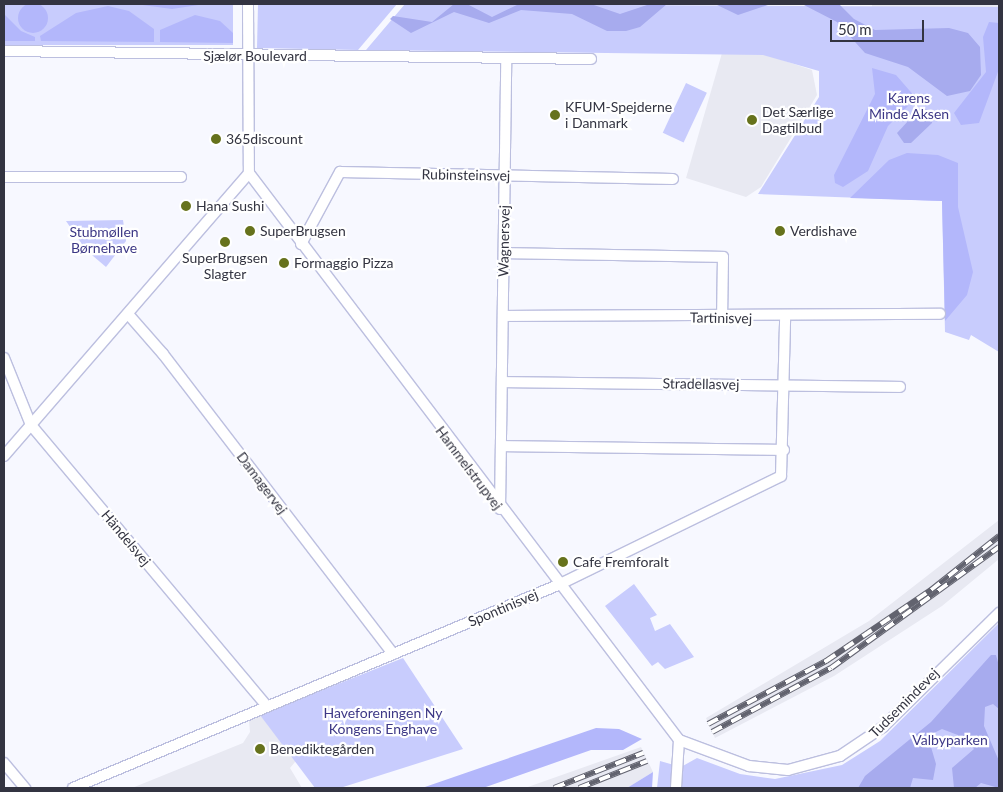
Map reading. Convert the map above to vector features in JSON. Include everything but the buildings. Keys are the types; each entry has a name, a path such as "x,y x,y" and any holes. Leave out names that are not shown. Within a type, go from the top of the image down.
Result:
{"street":[{"name":"Hammelstrupvej","path":"248,4 246,150 249,173 300,244 558,585 679,740"},
{"name":"Sjælør Boulevard","path":"4,51 247,57 506,58"},
{"path":"506,58 591,59"},
{"name":"Wagnersvej","path":"500,508 506,58"},
{"name":"Rubinsteinsvej","path":"300,244 340,172 673,179"},
{"path":"4,456 249,173"},
{"path":"4,176 181,177"},
{"path":"504,253 723,257 722,318"},
{"name":"Damagervej","path":"128,314 164,354 393,654"},
{"name":"Tartinisvej","path":"503,316 785,318 940,314"},
{"name":"Spontinisvej","path":"73,788 558,585 781,476 784,450 785,318"},
{"name":"Händelsvej","path":"4,358 31,425 267,706"},
{"name":"Stradellasvej","path":"502,382 900,387"},
{"path":"501,446 784,450"},
{"name":"Tudsemindevej","path":"679,740 716,756 779,769 816,765 840,756 883,727 999,613"},
{"path":"676,788 679,740"},
{"path":"4,763 25,788"}],"shaded area":[{"path":"33,3 39,4 47,12 47,24 39,32 33,33 27,32 19,24 18,18 19,12 27,4"},
{"path":"135,4 205,4 172,9"},
{"path":"454,4 467,4 492,17 519,4 591,4 620,14 650,4 667,4 640,27 626,31 607,31 572,14 521,10 489,23 454,12 411,33 390,19 393,16 432,22"},
{"path":"715,4 771,4 738,15"},
{"path":"802,4 839,4 854,19 875,30 949,28 968,33 980,47 981,75 970,91 947,96 908,67 865,53 837,22"},
{"path":"872,4 999,4 999,7 872,7"},
{"path":"108,6 129,11 154,29 154,42 41,41 40,36 76,13"},
{"path":"4,14 21,31 35,37 35,41 4,41"},
{"path":"195,15 220,21 233,33 233,43 160,42 160,30"},
{"path":"989,22 999,23 999,69 979,123 961,125 954,113 986,72 983,37"},
{"name":"Det Særlige Dagtilbud","path":"722,53 767,55 812,70 817,95 761,187 746,197 686,178"},
{"path":"872,68 896,75 916,98 888,126 868,171 843,187 835,183 834,175 875,94"},
{"path":"921,107 934,112 932,123 911,143 904,143 897,133"},
{"path":"907,153 938,155 958,163 958,207 973,272 967,295 945,321 942,201 850,198 889,160"},
{"path":"999,520 999,559 942,606 834,676 715,738 706,718 869,621"},
{"path":"991,655 996,655 999,666 999,709 993,704 985,707 984,726 999,761 999,788 981,783 975,788 954,788 952,768 974,749 963,737 942,729 934,733 931,747 936,764 933,780 913,778 910,788 858,788 865,776 931,722"},
{"name":"Benediktegården","path":"266,712 300,756 290,768 302,788 132,788 243,743 250,732 249,721"},
{"path":"596,728 619,729 642,739 623,750 591,750 483,788 422,788"},
{"path":"641,747 653,772 627,788 525,788"},
{"path":"653,772 652,788 627,788"}],"green space":[{"path":"4,4 233,4 233,45 4,45"},
{"path":"258,4 397,4 358,50 257,48"},
{"name":"Karens Minde Aksen","path":"405,4 999,7 999,352 971,335 969,340 945,332 942,201 758,194 819,97 819,71 763,55 366,50"},
{"path":"686,83 707,93 684,143 663,133"},
{"name":"Stubmøllen Børnehave","path":"123,220 126,241 106,267 86,250 66,221"},
{"path":"634,584 657,615 650,618 655,631 670,624 694,657 665,669 658,662 652,666 605,606"},
{"name":"Valbyparken","path":"999,623 999,788 657,788 660,761 681,767 697,758 740,774 775,779 842,765 880,741"},
{"name":"Haveforeningen Ny Kongens Enghave","path":"403,658 463,749 340,788 315,788 260,715"}],"railway":[{"path":"708,724 826,661 931,590 999,536"},
{"path":"712,732 831,668 999,547"},
{"path":"554,788 643,753"},
{"path":"579,788 647,761"}],"place":[{"name":"KFUM-Spejderne i Danmark","path":"555,115"},
{"name":"Det Særlige Dagtilbud","path":"752,120"},
{"name":"365discount","path":"216,139"},
{"name":"Hana Sushi","path":"186,206"},
{"name":"SuperBrugsen","path":"250,231"},
{"name":"Verdishave","path":"780,231"},
{"name":"SuperBrugsen Slagter","path":"225,242"},
{"name":"Formaggio Pizza","path":"284,263"},
{"name":"Cafe Fremforalt","path":"563,562"},
{"name":"Benediktegården","path":"260,749"}]}
